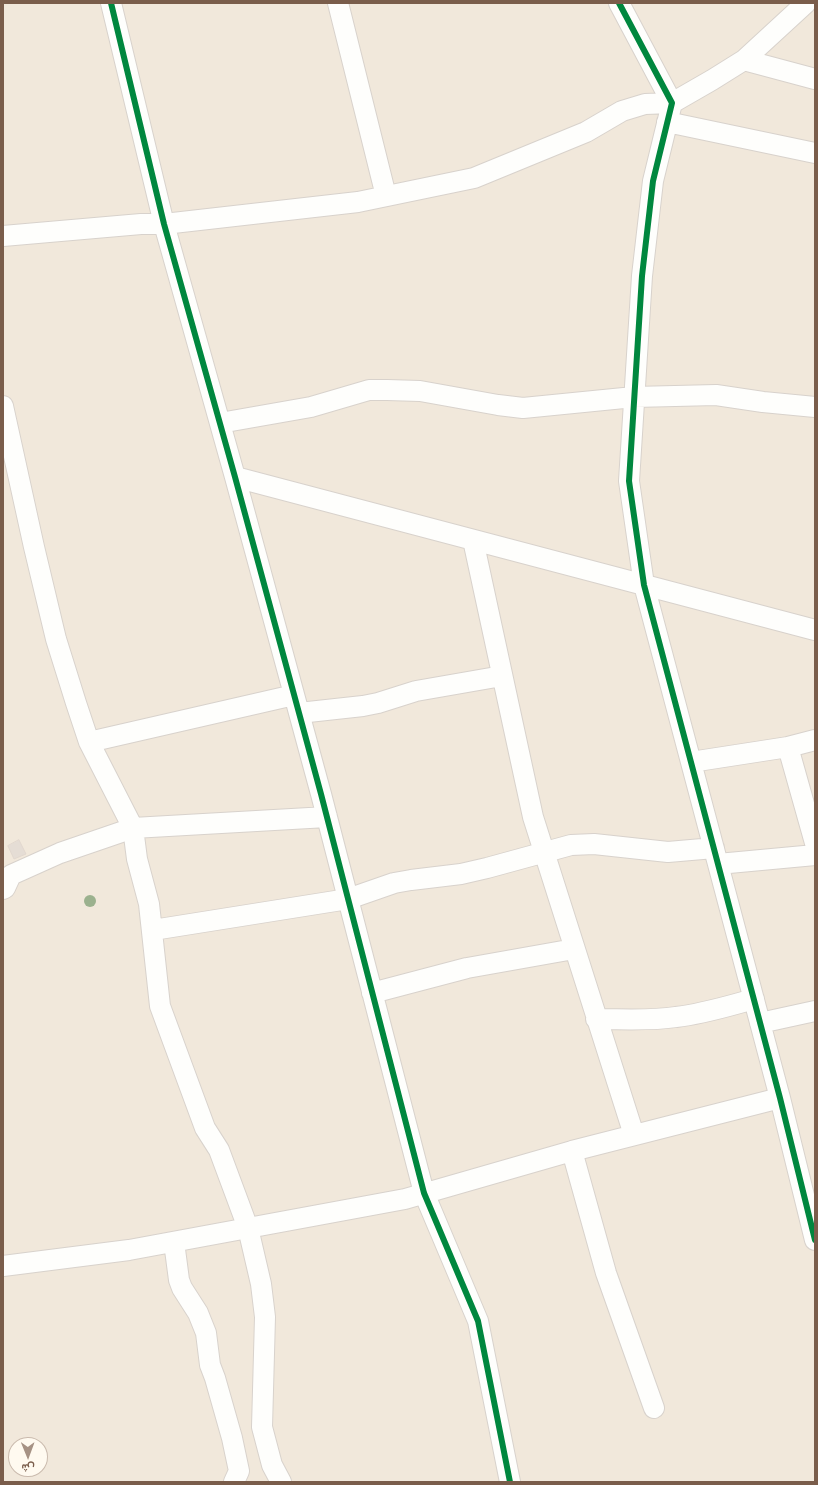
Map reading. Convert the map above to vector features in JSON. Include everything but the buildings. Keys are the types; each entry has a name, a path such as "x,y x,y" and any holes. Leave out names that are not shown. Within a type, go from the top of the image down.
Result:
{"street":[{"path":"111,3 164,224 297,704 424,1193 478,1321 510,1482"},
{"path":"338,3 386,196"},
{"path":"619,3 672,103 653,181 642,276 634,397 630,480 644,585 780,1098 815,1240"},
{"path":"3,236 141,224 164,224 358,202 474,178 586,132 622,111 645,104 672,103 744,60 806,3"},
{"path":"744,60 815,79"},
{"path":"667,122 815,153"},
{"path":"220,423 311,407 369,390 420,391 498,405 524,408 634,397 716,395 763,402 815,407"},
{"path":"3,406 7,445 56,640 89,742 133,828 137,860 149,904 153,930 160,1006 205,1128 219,1150 248,1228 261,1284 264,1317 262,1427 277,1474 236,1476 232,1438 210,1364 206,1333 198,1313 182,1288 179,1280 174,1242"},
{"path":"235,477 815,630"},
{"path":"473,540 533,817 543,853 634,1135"},
{"path":"89,742 297,704 363,706 416,691 502,676"},
{"path":"691,762 788,747 815,740"},
{"path":"788,747 815,843"},
{"path":"3,889 5,888 11,875 60,853 133,828 327,817"},
{"path":"153,930 348,899 394,883 474,871 581,844 716,856 815,855"},
{"path":"372,993 467,968 574,949"},
{"path":"596,1019 653,1020 675,1018 698,1014 754,999"},
{"path":"760,1023 815,1010"},
{"path":"3,1266 129,1250 405,1199 572,1151 780,1098"},
{"path":"572,1151 606,1273 654,1408"}],"shaded area":[{"path":"3,3 815,3 815,1482 3,1482"}],"cycle path":[{"path":"111,3 164,224 235,477 321,794 424,1193 478,1321 510,1482"},
{"path":"619,3 672,103 653,181 642,276 629,481 644,585 780,1098 815,1240"}]}
